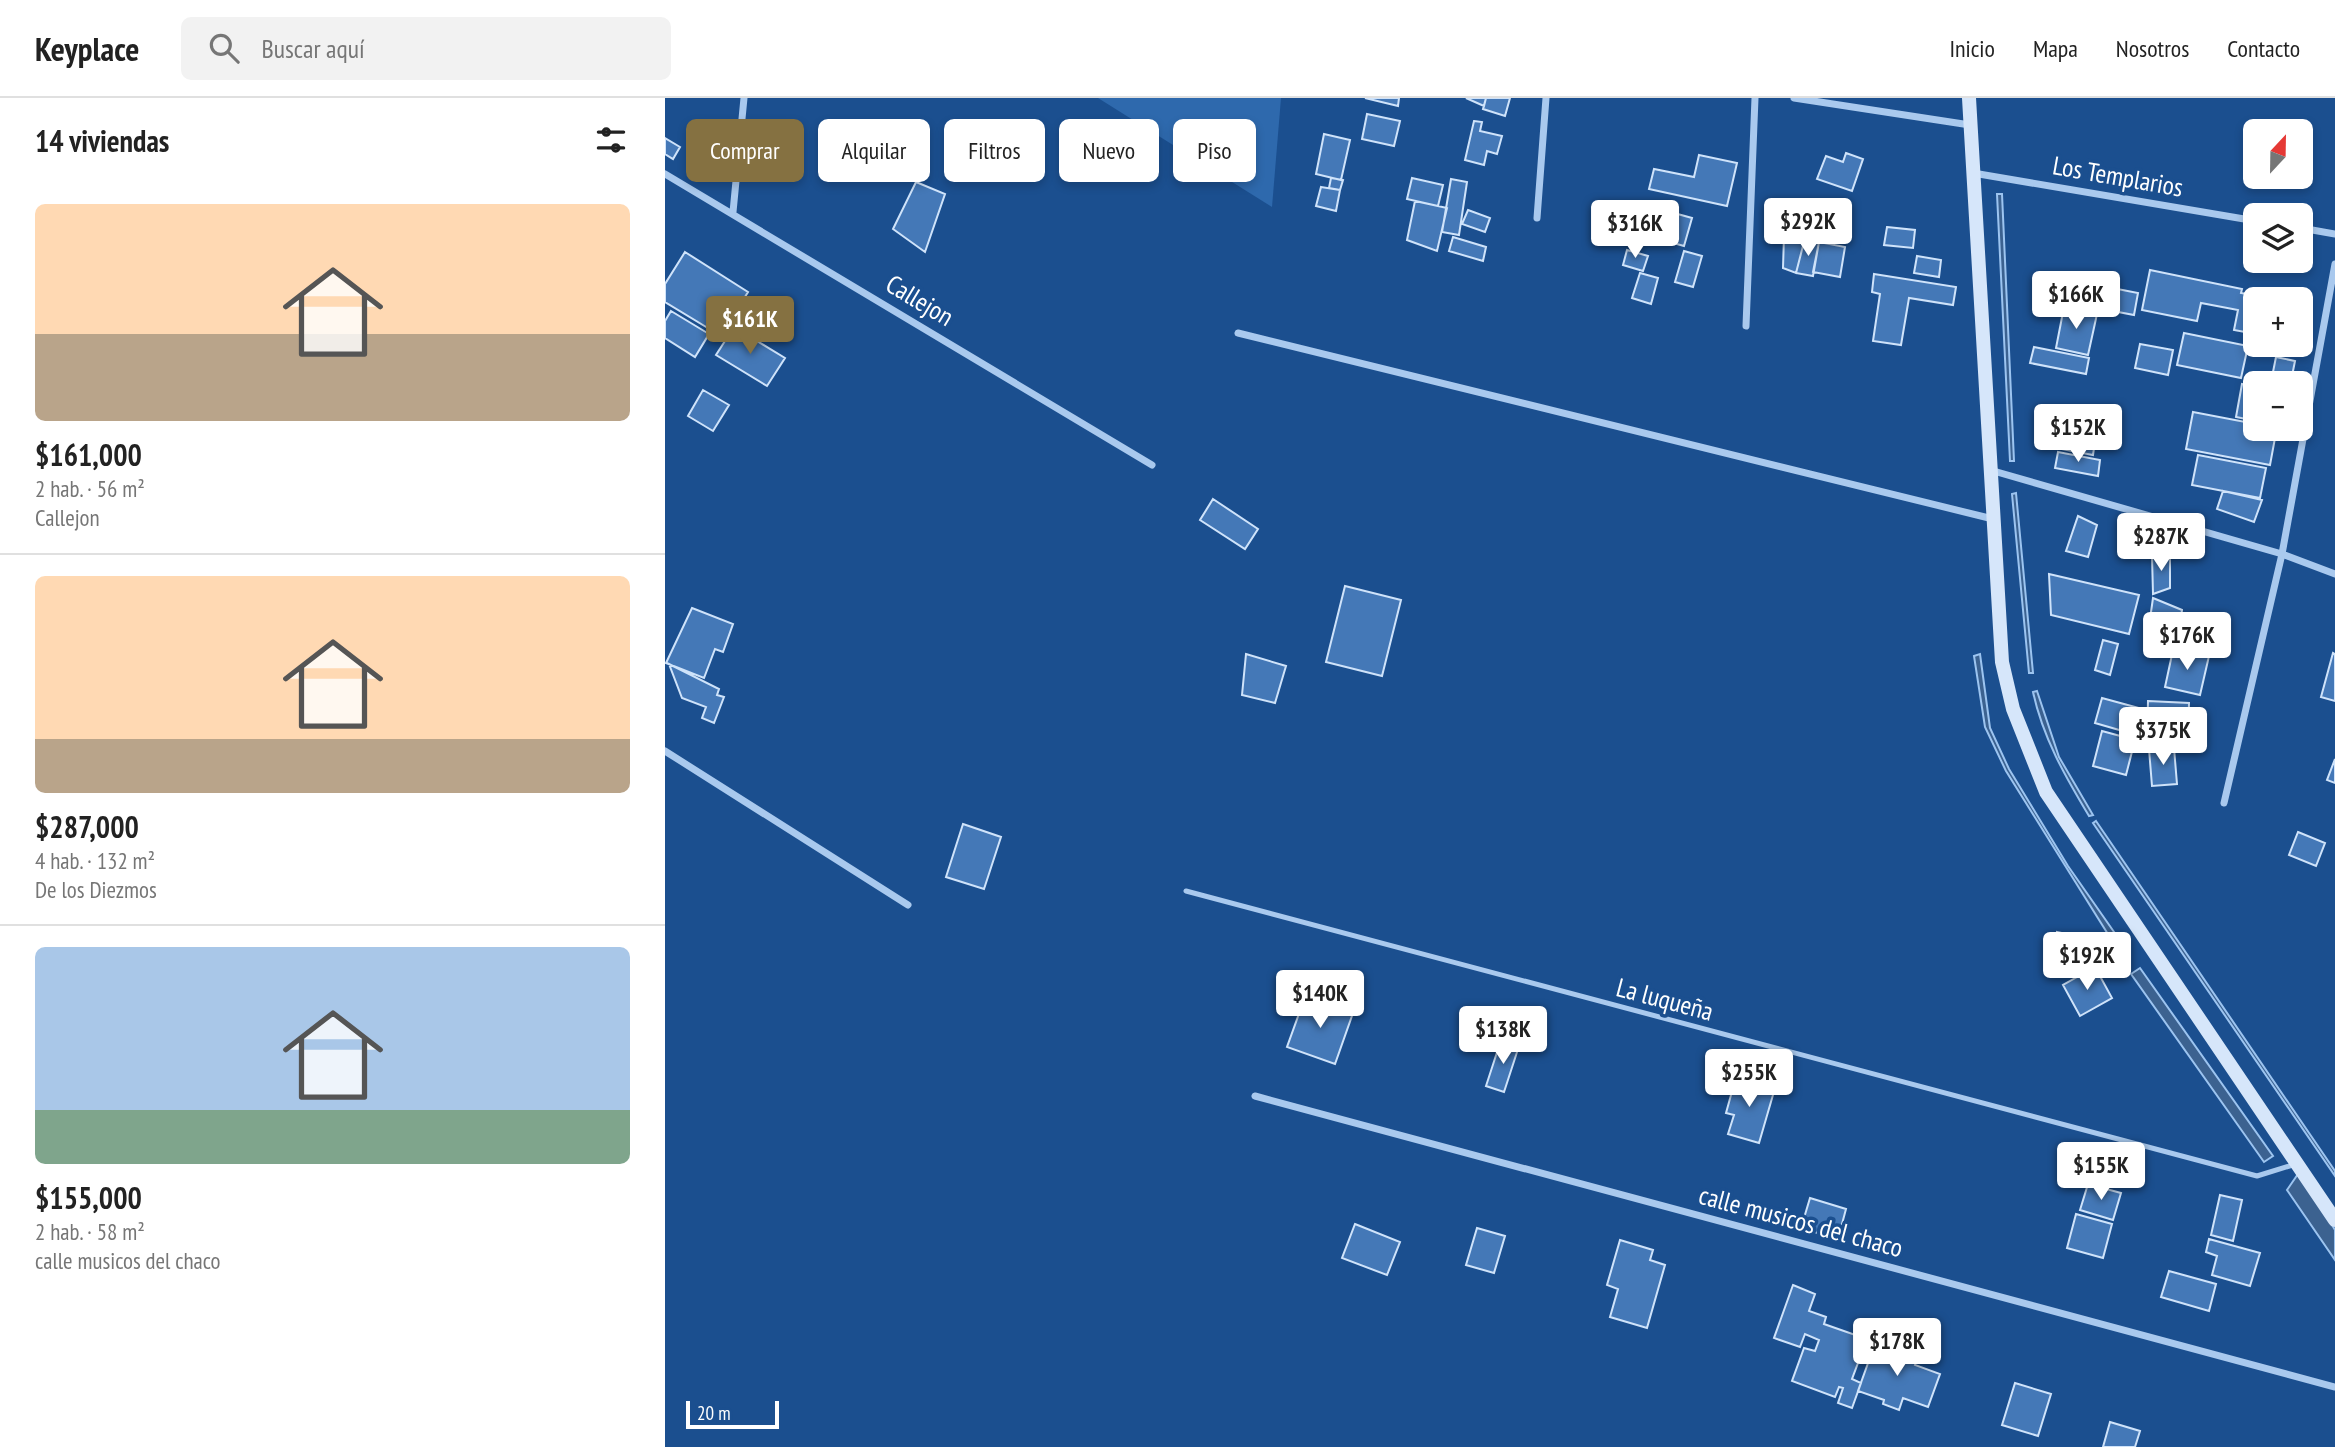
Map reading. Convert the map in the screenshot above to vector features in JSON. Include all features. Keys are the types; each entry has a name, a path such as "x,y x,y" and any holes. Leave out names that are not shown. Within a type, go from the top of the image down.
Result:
{"street":[{"path":"733,212 744,98"},
{"path":"1537,218 1546,98"},
{"path":"1746,326 1755,98"},
{"path":"1794,98 1971,125"},
{"path":"1969,98 2002,662 2013,709 2046,792 2335,1220"},
{"name":"Los Templarios","path":"1973,173 2243,219"},
{"name":"Callejon","path":"666,177 733,212 1151,465"},
{"path":"2313,231 2335,234"},
{"path":"2224,803 2282,554 2335,264"},
{"path":"1238,333 1993,519"},
{"path":"1989,470 2282,554 2335,575"},
{"path":"665,751 908,905"},
{"name":"calle musicos del chaco","path":"1255,1096 2335,1387"}],"lane":[{"name":"La luqueña","path":"1186,891 2257,1176 2296,1164"}],"shaded area":[{"path":"1098,98 1281,98 1272,207 1232,182 1256,182 1256,119 1173,119 1173,145 1159,136 1159,119 1132,119"},
{"path":"1997,194 2002,194 2014,461 2010,461"},
{"path":"2016,493 2033,673 2029,673 2012,494"},
{"path":"1980,654 1990,728 2009,769 2068,866 2128,952 2121,955 2006,771 1985,727 1974,656"},
{"path":"2037,691 2059,757 2093,815 2089,816 2049,741 2037,709 2033,692"},
{"path":"2096,821 2335,1171 2335,1176 2093,823"},
{"path":"2140,968 2273,1156 2264,1162 2131,974"},
{"path":"2300,1171 2335,1230 2335,1260 2287,1190"}],"building":[{"path":"1365,98 1399,98 1398,106"},
{"path":"1466,98 1486,98 1484,106"},
{"path":"1486,98 1510,98 1505,116 1483,109"},
{"path":"1367,114 1400,121 1394,146 1362,139"},
{"path":"1474,121 1482,122 1480,131 1502,136 1497,154 1487,151 1484,165 1465,160"},
{"path":"1324,134 1350,140 1341,180 1316,174"},
{"path":"665,138 680,147 673,159 665,154"},
{"path":"1846,153 1863,159 1852,191 1817,179 1826,156 1843,162"},
{"path":"1699,155 1737,163 1727,206 1649,189 1654,169 1694,177"},
{"path":"1331,178 1343,180 1340,190 1329,188"},
{"path":"1412,178 1443,185 1438,206 1407,199"},
{"path":"1451,179 1467,182 1459,235 1442,232"},
{"path":"916,182 945,194 925,252 893,229"},
{"path":"1321,187 1340,190 1336,211 1316,206"},
{"path":"1415,201 1447,208 1437,251 1407,240"},
{"path":"1608,208 1641,215 1637,233 1605,226"},
{"path":"1468,210 1490,218 1485,232 1462,224"},
{"path":"1674,213 1692,218 1684,246 1666,241"},
{"path":"1887,227 1915,230 1913,248 1884,245"},
{"path":"1784,236 1805,238 1796,273 1783,268"},
{"path":"1453,237 1486,247 1483,261 1449,251"},
{"path":"1805,238 1819,242 1813,276 1796,273"},
{"path":"1819,242 1845,247 1840,277 1813,272"},
{"path":"1627,250 1648,256 1643,271 1623,265"},
{"path":"1684,251 1702,256 1693,287 1675,282"},
{"path":"685,252 748,292 721,336 665,302 665,284"},
{"path":"1917,256 1941,260 1939,277 1914,273"},
{"path":"2150,270 2242,289 2243,332 2234,330 2238,310 2201,303 2197,321 2142,310"},
{"path":"1640,273 1658,278 1651,304 1632,298"},
{"path":"1874,274 1956,287 1953,305 1909,298 1901,345 1873,341 1880,294 1872,292"},
{"path":"2037,277 2086,287 2082,307 2034,298"},
{"path":"2097,285 2138,293 2134,315 2092,307"},
{"path":"2064,307 2097,314 2088,355 2056,348"},
{"path":"671,311 709,334 695,357 665,338 665,321"},
{"path":"734,327 785,358 767,386 716,355"},
{"path":"2184,333 2243,345 2243,357 2246,357 2241,378 2177,365"},
{"path":"2140,344 2173,350 2168,375 2135,368"},
{"path":"2034,347 2089,358 2086,374 2030,363"},
{"path":"2276,357 2295,361 2293,371 2273,371"},
{"path":"2242,384 2243,384 2243,418 2236,417"},
{"path":"703,390 729,405 713,431 688,416"},
{"path":"2193,412 2243,422 2243,441 2274,441 2270,465 2186,449"},
{"path":"2050,426 2096,435 2093,455 2046,446"},
{"path":"2058,452 2100,460 2098,476 2055,468"},
{"path":"2198,455 2266,468 2260,498 2192,485"},
{"path":"2223,491 2262,500 2254,522 2217,509"},
{"path":"1213,499 1258,529 1245,549 1200,520"},
{"path":"2078,516 2097,525 2088,557 2066,551"},
{"path":"2152,556 2170,556 2170,588 2153,594"},
{"path":"2049,574 2139,595 2129,634 2051,615"},
{"path":"1345,586 1401,600 1382,676 1326,662"},
{"path":"2153,598 2182,610 2177,646 2147,640"},
{"path":"692,608 733,624 723,652 715,649 704,678 666,663"},
{"path":"2103,640 2118,644 2110,675 2095,670"},
{"path":"2173,650 2209,656 2200,695 2165,687"},
{"path":"2333,653 2335,654 2335,701 2321,697"},
{"path":"1246,654 1286,666 1275,703 1242,695"},
{"path":"669,664 719,689 717,695 724,697 714,723 702,718 706,707 682,698"},
{"path":"2102,698 2146,710 2140,736 2095,723"},
{"path":"2148,701 2189,703 2188,745 2147,743"},
{"path":"2102,731 2135,740 2126,775 2093,766"},
{"path":"2174,748 2177,784 2152,786 2149,749"},
{"path":"2335,759 2335,783 2327,780"},
{"path":"963,824 1001,837 984,889 946,877"},
{"path":"2298,832 2325,843 2316,866 2289,855"},
{"path":"2057,932 2085,938 2079,961 2058,955"},
{"path":"2095,967 2112,998 2080,1016 2063,985"},
{"path":"1305,997 1353,1013 1335,1064 1287,1047"},
{"path":"1501,1040 1519,1046 1504,1092 1486,1086"},
{"path":"1736,1077 1775,1088 1759,1143 1728,1134 1734,1115 1726,1113"},
{"path":"2088,1184 2121,1193 2113,1220 2080,1210"},
{"path":"2220,1195 2242,1200 2233,1241 2211,1235"},
{"path":"1810,1198 1846,1209 1838,1239 1801,1228"},
{"path":"2076,1214 2112,1224 2103,1258 2067,1248"},
{"path":"1355,1224 1400,1242 1387,1275 1342,1258"},
{"path":"1477,1228 1505,1236 1494,1273 1466,1265"},
{"path":"2209,1239 2260,1253 2250,1286 2212,1275 2217,1256 2206,1252"},
{"path":"1620,1240 1653,1250 1650,1260 1665,1265 1647,1328 1610,1317 1618,1289 1607,1285"},
{"path":"2169,1271 2216,1284 2209,1311 2161,1297"},
{"path":"1793,1285 1815,1294 1809,1311 1826,1317 1824,1324 1867,1339 1852,1379 1861,1383 1852,1408 1838,1403 1843,1388 1839,1387 1835,1397 1792,1381 1804,1348 1815,1351 1819,1340 1805,1334 1800,1347 1774,1338"},
{"path":"1876,1341 1918,1356 1915,1365 1940,1374 1928,1407 1903,1398 1899,1410 1883,1404 1884,1400 1858,1391"},
{"path":"2015,1383 2051,1394 2038,1436 2002,1425"},
{"path":"2110,1422 2140,1431 2135,1447 2103,1447"}]}
